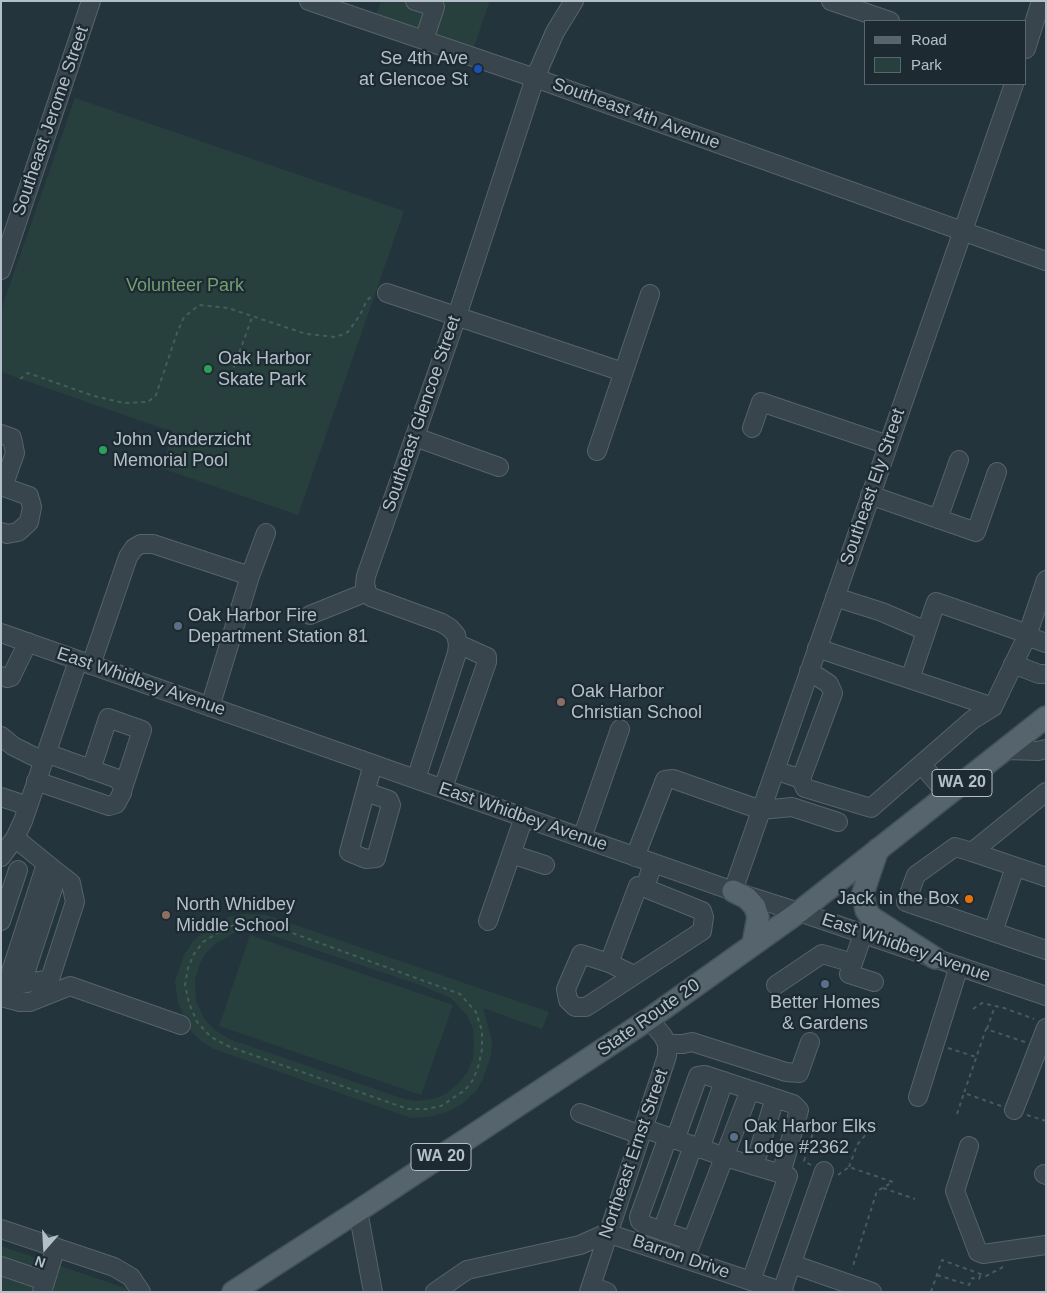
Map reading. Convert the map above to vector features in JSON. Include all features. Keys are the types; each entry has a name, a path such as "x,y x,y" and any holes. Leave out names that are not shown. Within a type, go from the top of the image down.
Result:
{"main road":[{"name":"State Route 20","path":"233,1292 649,1019 799,912 1046,717"},
{"path":"878,849 863,894 866,910 871,917 935,958"},
{"path":"733,891 747,898 755,907 758,917 754,944"}],"street":[{"name":"Southeast Jerome Street","path":"1,270 8,230 91,1"},
{"name":"Southeast 4th Avenue","path":"309,1 535,78 1046,261"},
{"path":"415,1 435,8 424,40"},
{"name":"Southeast Glencoe Street","path":"367,592 366,576 456,316 535,78 555,32 574,1"},
{"path":"831,1 887,20"},
{"path":"1027,46 1041,1"},
{"name":"Southeast Ely Street","path":"733,891 1014,85"},
{"path":"387,293 623,372"},
{"path":"597,452 650,294"},
{"path":"752,428 761,402 888,445"},
{"path":"1,434 12,438 14,453 2,487 29,496 32,507 29,522 18,532 7,534 1,532"},
{"path":"415,436 500,467"},
{"path":"938,519 959,460"},
{"path":"870,495 976,532 997,472"},
{"path":"210,707 250,576 266,534"},
{"path":"1,857 15,838 45,757 128,557 134,548 142,544 153,544 250,576"},
{"path":"809,671 829,684 833,693 801,779 805,788 871,808 972,720 993,707 1028,635 1046,580"},
{"path":"310,615 367,592 380,602 442,624 450,628 456,635 457,653 416,779"},
{"path":"835,597 882,612 926,631"},
{"path":"910,679 936,602 1046,643"},
{"name":"East Whidbey Avenue","path":"1,632 635,857 1046,996"},
{"path":"1,676 11,677 28,642"},
{"path":"443,788 488,657 458,644"},
{"path":"817,648 993,707"},
{"path":"1013,664 1044,679"},
{"path":"36,781 109,806 116,804 142,730 108,718 91,770"},
{"path":"582,838 620,729"},
{"path":"1,736 13,746 118,779 122,788"},
{"path":"1004,750 1038,751 1046,749"},
{"path":"366,792 373,764"},
{"path":"922,765 947,794"},
{"path":"775,770 801,779"},
{"path":"635,857 665,780 673,779 761,810 792,807 838,822"},
{"path":"1,797 28,806"},
{"path":"972,852 1043,797"},
{"path":"488,921 524,817"},
{"path":"6,990 50,978 75,902 71,883 15,838"},
{"path":"1046,877 955,847 916,875 906,902 1046,950"},
{"path":"511,854 545,865"},
{"path":"645,888 653,863"},
{"path":"993,932 1015,867"},
{"path":"6,990 52,869"},
{"path":"2,915 18,870"},
{"path":"609,963 638,886 702,911 704,917 702,931 586,1007 575,1007 568,1000 566,989 581,954 609,963 634,975"},
{"path":"863,934 849,974 874,982"},
{"path":"776,985 822,954 853,963"},
{"path":"918,1097 959,966"},
{"path":"6,990 20,1002 30,1002 70,986 181,1026"},
{"name":"Northeast Ernst Street","path":"595,1290 607,1233 667,1056 663,1036 649,1019"},
{"path":"1014,1110 1038,1047 1041,1024"},
{"path":"666,1044 692,1042 786,1072 799,1072 810,1042"},
{"path":"692,1241 645,1225 640,1221 639,1217 698,1076 705,1075 793,1104 799,1110 781,1174"},
{"path":"662,1231 724,1082"},
{"path":"685,1259 750,1090"},
{"path":"754,1166 774,1098"},
{"path":"580,1113 671,1138 788,1176 751,1281"},
{"path":"969,1146 954,1192 978,1252 983,1254 1046,1245"},
{"path":"783,1291 824,1171"},
{"path":"358,1211 373,1292"},
{"path":"1,1229 114,1267 131,1278 141,1292"},
{"path":"435,1292 467,1270 580,1245 607,1233"},
{"name":"Barron Drive","path":"607,1233 783,1291"},
{"path":"1,1266 43,1286 56,1247"},
{"path":"792,1264 872,1292"}],"path":[{"path":"20,379 28,374 94,396 124,403 148,402 156,395 184,317 199,305 228,308 306,334 336,337 348,332 360,315 367,300 376,292 387,293"},
{"path":"231,375 253,316"},
{"path":"246,924 273,926 460,994 476,1012 482,1030 482,1049 480,1064 473,1080 453,1100 441,1106 427,1109 408,1109 230,1047 218,1041 211,1037 197,1022 189,1003 185,986 188,968 194,954 203,942 227,927 246,924"},
{"path":"974,1008 982,1003 996,1006 1026,1015 1041,1024"},
{"path":"957,1114 996,1006"},
{"path":"987,1030 1038,1047"},
{"path":"934,1043 976,1057"},
{"path":"964,1093 1046,1121"},
{"path":"813,1133 804,1161 824,1171 838,1175 849,1167 857,1145 867,1133"},
{"path":"848,1283 877,1191 893,1182 849,1167"},
{"path":"883,1188 915,1199"},
{"path":"936,1274 969,1285 972,1278 979,1279 981,1274"}],"green space":[{"path":"381,1 490,1 473,49 376,16"},
{"name":"Volunteer Park","path":"75,98 404,211 298,515 161,468 173,432 1,372 1,310"},
{"path":"245,914 266,915 549,1012 542,1029 483,1008 492,1041 491,1056 482,1081 476,1091 462,1104 447,1112 429,1117 411,1118 214,1049 202,1042 190,1030 178,1003 175,981 184,955 194,940 208,928 229,917","holes":["250,930 268,934 420,985 451,998 466,1014 473,1028 473,1058 468,1071 460,1082 446,1094 433,1099 416,1101 404,1099 229,1039 216,1031 205,1020 196,1001 195,980 200,963 205,954 215,944 234,933"]},
{"path":"250,935 453,1005 421,1095 219,1026"},
{"path":"1,1246 125,1288 128,1292 1,1292"}],"place":[{"name":"Se 4th Ave at Glencoe St","path":"478,69"},
{"name":"Oak Harbor Skate Park","path":"208,369"},
{"name":"John Vanderzicht Memorial Pool","path":"103,450"},
{"name":"Oak Harbor Fire Department Station 81","path":"178,626"},
{"name":"Oak Harbor Christian School","path":"561,702"},
{"name":"Jack in the Box","path":"969,899"},
{"name":"North Whidbey Middle School","path":"166,915"},
{"name":"Better Homes & Gardens","path":"825,984"},
{"name":"Oak Harbor Elks Lodge #2362","path":"734,1137"}]}
